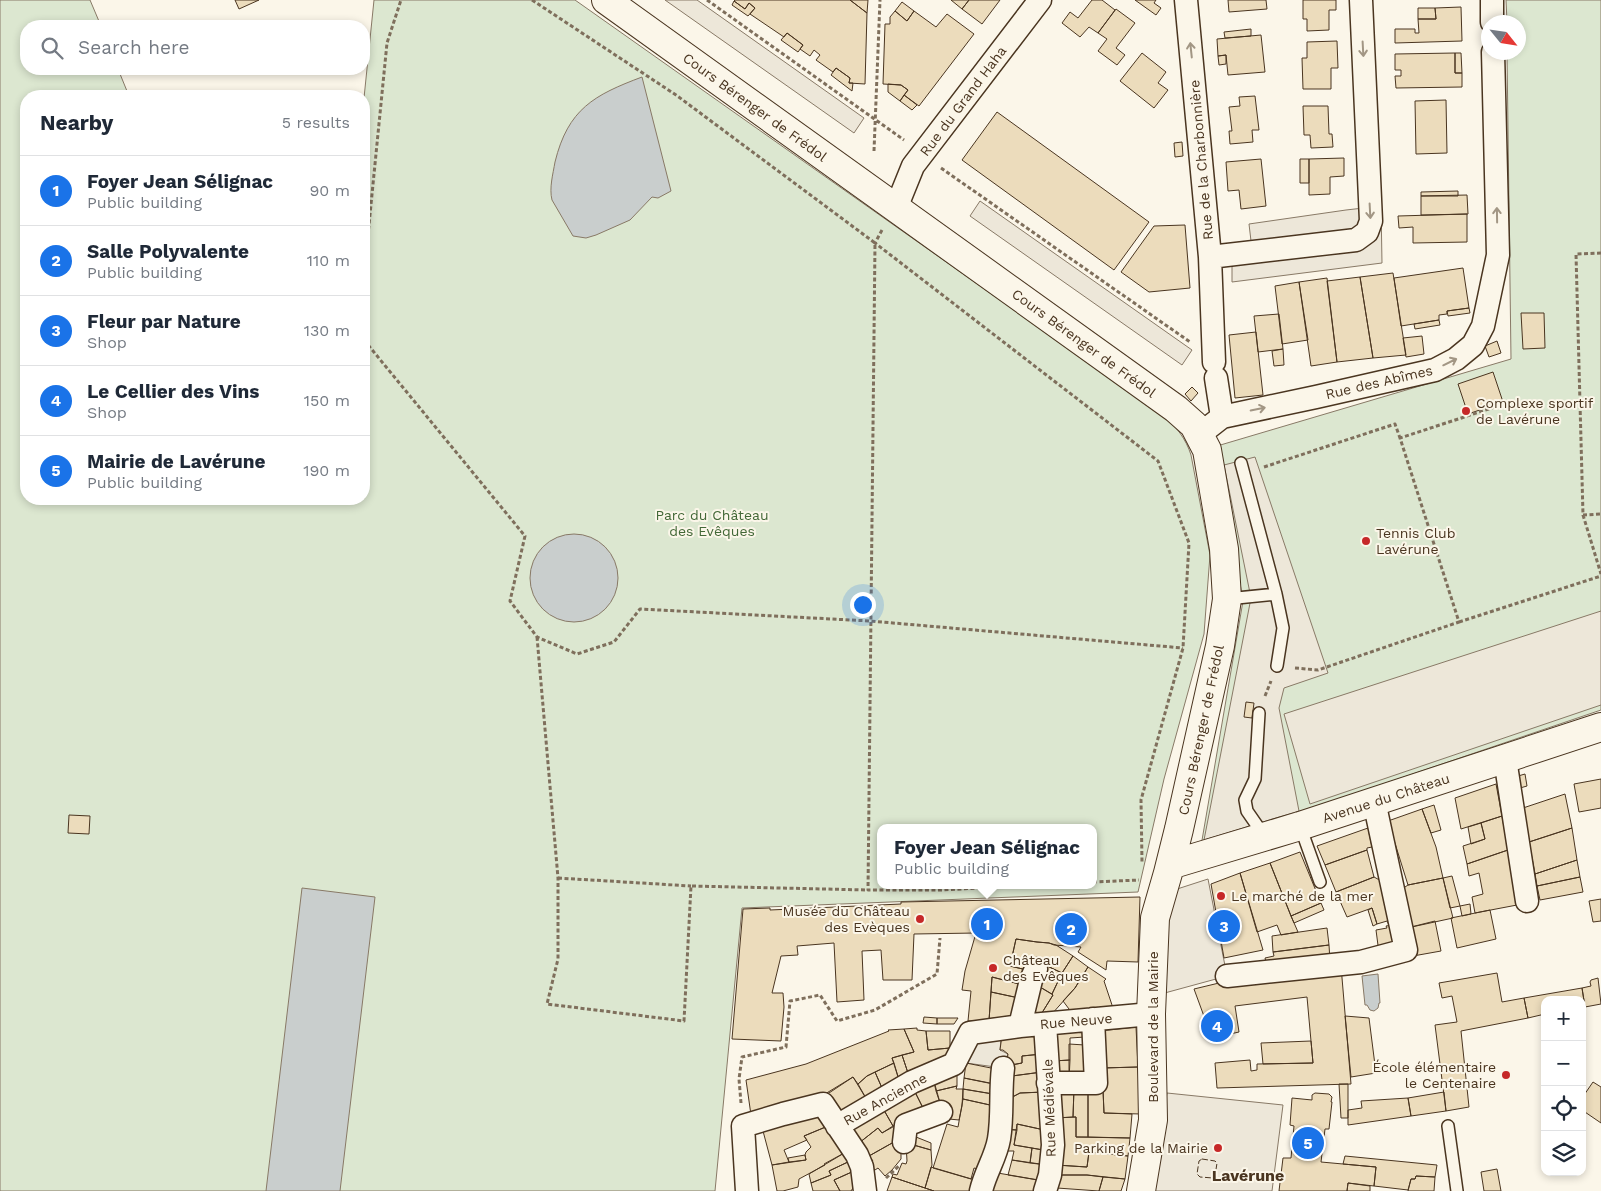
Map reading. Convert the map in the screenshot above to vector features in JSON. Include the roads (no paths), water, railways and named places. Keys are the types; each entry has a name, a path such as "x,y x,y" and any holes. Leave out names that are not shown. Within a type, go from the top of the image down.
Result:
{"street":[{"name":"Cours Bérenger de Frédol","path":"606,0 1176,409 1194,425 1207,450 1224,549 1227,599 1220,646 1159,877"},
{"name":"Rue du Grand Haha","path":"896,208 913,166 1040,0"},
{"name":"Rue de la Charbonnière","path":"1186,0 1210,257 1356,240 1367,232 1371,222 1361,0"},
{"path":"1492,0 1492,15"},
{"name":"Rue des Abîmes","path":"1199,435 1222,416 1434,370 1456,359 1472,344 1483,326 1498,255 1493,60"},
{"path":"1210,257 1216,370 1222,416"},
{"name":"Avenue du Château","path":"1159,877 1265,837 1601,727"},
{"path":"1505,758 1527,901"},
{"path":"1227,976 1361,962 1406,950 1374,802"},
{"name":"Boulevard de la Mairie","path":"1141,1191 1153,1120 1151,1014 1155,918 1159,877"},
{"path":"1011,1027 1036,969"},
{"name":"Rue Neuve","path":"1011,1027 1151,1014"},
{"path":"1048,1084 1096,1083 1093,1020"},
{"name":"Rue Médiévale","path":"1045,1024 1054,1145 1050,1175 1045,1191"},
{"name":"Rue Ancienne","path":"837,1126 912,1082 954,1064 970,1033 1011,1027"},
{"path":"981,1190 999,1138 1003,1068"},
{"path":"747,1191 743,1126 823,1104 857,1155 862,1167 865,1191"},
{"path":"904,1142 906,1125 941,1112"}],"lane":[{"path":"1241,463 1276,594 1283,628 1277,666"},
{"path":"1227,599 1276,594"},
{"path":"1259,713 1255,779 1245,800 1247,811 1265,837"},
{"path":"1300,826 1320,882"},
{"path":"1448,1126 1457,1191"}],"place":[{"name":"Complexe sportif de Lavérune","path":"1466,411"},
{"name":"Tennis Club Lavérune","path":"1366,541"},
{"name":"Le marché de la mer","path":"1221,896"},
{"name":"Musée du Château des Evèques","path":"920,919"},
{"name":"Foyer Jean Sélignac","path":"987,924"},
{"name":"Fleur par Nature","path":"1224,926"},
{"name":"Salle Polyvalente","path":"1071,929"},
{"name":"Château des Evêques","path":"993,968"},
{"name":"Le Cellier des Vins","path":"1217,1026"},
{"name":"École élémentaire le Centenaire","path":"1506,1075"},
{"name":"Mairie de Lavérune","path":"1308,1143"},
{"name":"Parking de la Mairie","path":"1218,1148"}],"district":[{"name":"Lavérune","path":"1248,1175"}],"park label":[{"name":"Parc du Château des Evêques","path":"712,524"}]}
